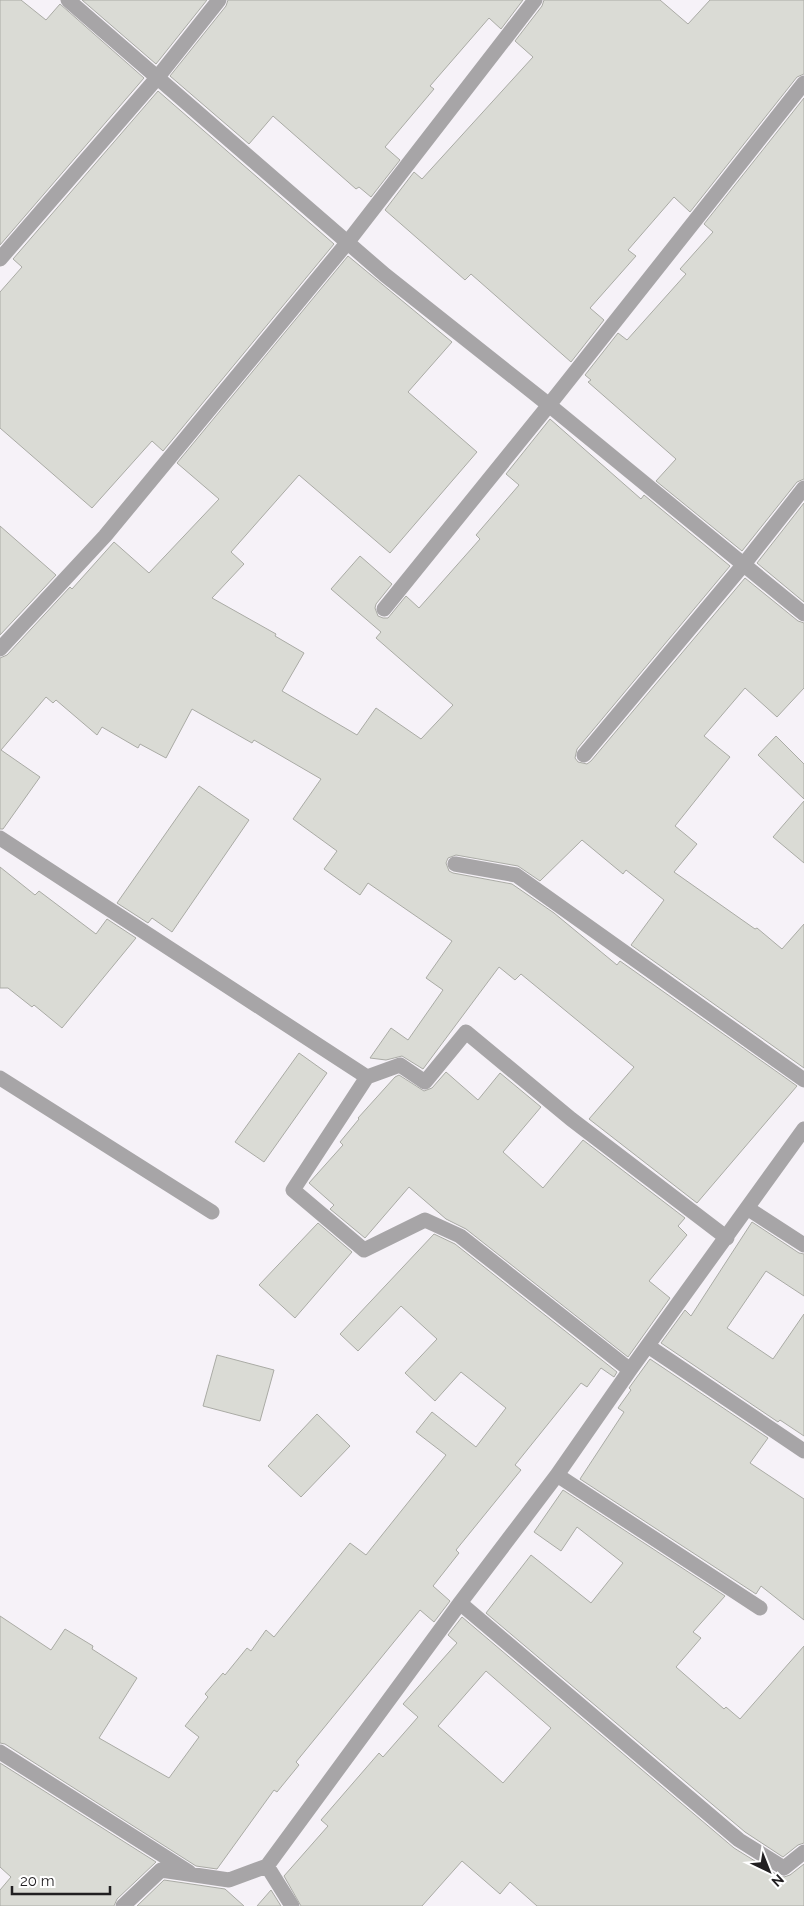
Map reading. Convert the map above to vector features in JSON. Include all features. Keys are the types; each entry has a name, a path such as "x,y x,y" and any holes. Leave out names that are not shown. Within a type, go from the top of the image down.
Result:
{"street":[{"path":"68,0 385,275 549,405 804,614"},
{"path":"0,259 157,78 219,0"},
{"path":"0,649 105,536 348,243 535,0"},
{"path":"384,609 549,405 804,83"},
{"path":"584,755 744,564 804,488"},
{"path":"0,838 367,1077"},
{"path":"455,864 516,876 804,1080"},
{"path":"630,1370 460,1236 425,1220 364,1250 293,1190 367,1077 400,1065 425,1082 466,1032 571,1119 727,1238"},
{"path":"0,1078 212,1212"},
{"path":"123,1906 161,1870 229,1880 267,1866 460,1603 557,1475 630,1370 804,1129"},
{"path":"747,1208 804,1245"},
{"path":"648,1346 804,1451"},
{"path":"557,1475 760,1608"},
{"path":"460,1603 740,1840 784,1868 804,1852"},
{"path":"0,1752 193,1875"},
{"path":"267,1866 292,1906"}],"building":[{"path":"0,0 21,0 46,20 60,4 144,78 0,245"},
{"path":"82,0 207,0 156,64"},
{"path":"228,0 523,0 501,29 489,18 430,86 434,89 385,147 400,160 371,197 359,187 356,189 273,116 249,144 170,76 226,6"},
{"path":"544,0 660,0 688,24 710,0 804,0 804,74 797,77 690,212 674,197 628,250 636,256 590,308 604,320 571,362 471,274 465,280 385,210 414,172 422,179 533,57 515,41 542,6"},
{"path":"158,91 334,244 163,451 152,441 92,508 0,428 0,292 22,267 13,259"},
{"path":"804,98 804,479 797,482 742,551 656,481 676,459 588,382 591,380 585,375 618,333 627,340 686,274 680,269 713,232 704,224"},
{"path":"348,256 452,342 408,392 477,452 390,553 299,475 231,552 244,564 212,598 276,634 275,636 304,653 282,691 357,735 376,708 421,739 453,705 376,638 381,632 331,589 360,556 392,584 376,604 375,608 378,616 388,618 406,596 419,608 480,539 476,535 519,485 506,474 550,419 641,499 644,495 730,566 577,749 575,758 578,762 587,764 591,761 745,578 798,621 804,623 804,688 777,717 745,688 704,736 730,757 675,826 697,844 674,872 755,929 757,928 782,949 804,924 804,1068 631,945 664,900 626,870 623,874 582,840 540,881 518,866 456,855 448,858 446,863 449,871 453,873 512,884 554,913 617,965 620,961 797,1086 697,1203 589,1119 634,1067 521,974 515,980 499,967 423,1069 402,1056 386,1060 370,1058 391,1028 408,1040 443,990 426,978 452,941 368,883 360,895 324,869 337,851 293,819 321,779 254,740 252,743 192,709 166,758 140,744 138,748 102,727 97,735 56,700 53,703 46,697 1,750 40,777 3,829 0,829 0,658 7,655 70,587 72,589 114,542 149,573 219,499 177,463"},
{"path":"804,503 804,602 757,563"},
{"path":"0,526 56,575 0,635"},
{"path":"776,736 804,764 804,799 758,755"},
{"path":"199,786 249,820 172,932 152,918 148,923 117,903"},
{"path":"804,801 804,863 773,837"},
{"path":"0,867 35,895 39,891 96,934 107,919 136,938 62,1028 34,1005 32,1007 8,988 0,988"},
{"path":"299,1053 327,1073 264,1162 235,1142"},
{"path":"446,1072 478,1100 500,1073 541,1107 503,1152 543,1188 583,1140 685,1218 678,1226 687,1235 649,1281 670,1298 628,1357 466,1229 446,1219 409,1187 365,1238 330,1209 334,1205 309,1183 343,1145 340,1142 358,1118 395,1077 399,1075 424,1091 432,1088"},
{"path":"752,1222 799,1253 804,1254 804,1296 766,1271 727,1328 773,1359 804,1314 804,1436 780,1420 778,1422 661,1343 685,1310 691,1316"},
{"path":"318,1223 352,1252 295,1318 259,1285"},
{"path":"434,1234 455,1244 617,1372 614,1377 601,1368 587,1387 581,1383 515,1465 521,1470 456,1550 459,1553 433,1586 450,1601 434,1622 420,1610 296,1762 299,1765 277,1792 274,1790 217,1869 196,1866 5,1744 0,1743 0,1616 51,1650 65,1629 93,1646 92,1649 137,1678 99,1738 169,1778 199,1737 185,1726 208,1697 205,1694 223,1673 225,1675 247,1648 251,1651 266,1630 274,1637 350,1543 366,1555 446,1455 416,1432 432,1412 476,1447 506,1408 461,1372 435,1401 405,1373 437,1339 401,1306 358,1351 340,1334"},
{"path":"217,1355 274,1370 260,1421 203,1406"},
{"path":"650,1359 768,1438 750,1463 804,1499 804,1620 761,1586 756,1594 580,1479 624,1412 618,1408 631,1390 629,1388"},
{"path":"317,1414 350,1446 301,1497 268,1466"},
{"path":"563,1490 725,1596 693,1632 701,1638 676,1667 724,1709 726,1707 740,1719 804,1646 804,1843 798,1845 783,1857 745,1832 486,1613 531,1555 591,1603 623,1563 577,1527 561,1551 534,1532"},
{"path":"462,1617 734,1848 779,1876 790,1875 804,1864 804,1906 537,1906 510,1882 500,1894 462,1861 422,1906 301,1906 284,1876 328,1826 321,1820 379,1753 383,1757 418,1717 403,1704 457,1643 448,1635","holes":["486,1671 551,1728 503,1783 438,1726"]},
{"path":"0,1763 156,1862 117,1899 114,1906 0,1906 0,1890 11,1877 0,1867"},
{"path":"164,1880 225,1889 244,1906 137,1906"},
{"path":"271,1890 281,1906 257,1906"}]}
